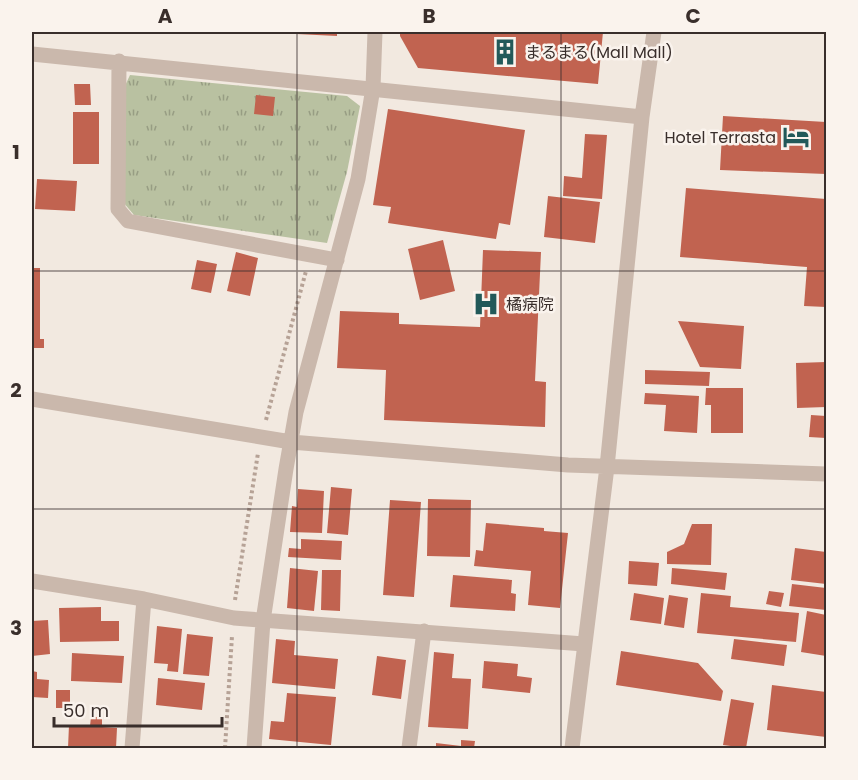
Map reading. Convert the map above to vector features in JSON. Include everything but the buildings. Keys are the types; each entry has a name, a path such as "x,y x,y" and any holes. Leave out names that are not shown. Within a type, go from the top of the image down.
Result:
{"street":[{"path":"254,748 263,621 291,442 358,179 374,88 375,32"},
{"path":"572,748 607,467 642,117 654,32"},
{"path":"32,54 642,117"},
{"path":"119,62 118,209 128,221 310,253 337,260"},
{"path":"32,399 291,442 607,467 826,474"},
{"path":"32,581 144,599 234,618 584,644"},
{"path":"132,748 144,599"},
{"path":"409,748 424,631"}],"path":[{"path":"265,427 310,253"},
{"path":"234,607 258,452"},
{"path":"225,748 233,629"}],"green space":[{"path":"130,75 347,96 360,106 347,172 327,243 134,215 123,202 124,88"}],"place":[{"name":"まるまる(Mall Mall)","path":"505,52"},
{"name":"Hotel Terrasta","path":"796,137"},
{"name":"橘病院","path":"486,304"}]}
